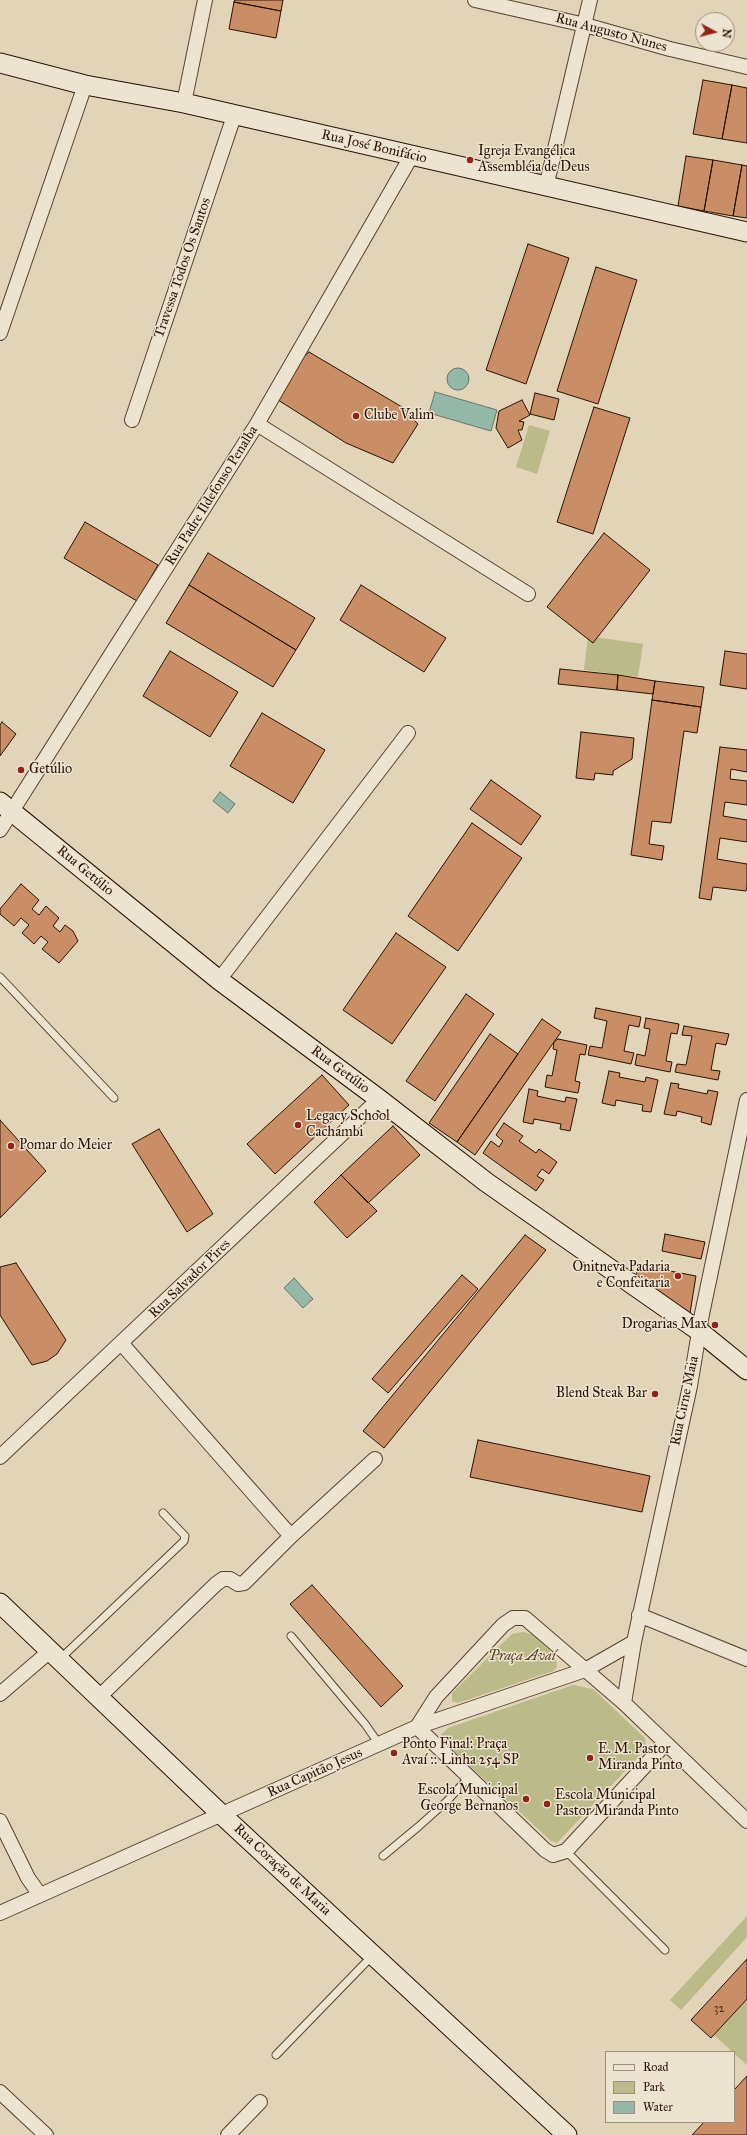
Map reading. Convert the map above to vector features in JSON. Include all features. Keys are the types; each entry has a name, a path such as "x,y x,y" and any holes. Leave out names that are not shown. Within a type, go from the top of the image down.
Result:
{"street":[{"path":"184,103 205,0"},
{"name":"Rua Augusto Nunes","path":"475,0 585,25 670,49 747,67"},
{"path":"546,187 590,0"},
{"name":"Rua José Bonifácio","path":"0,63 85,85 184,103 234,116 412,155 747,232"},
{"path":"0,333 85,85"},
{"name":"Travessa Todos Os Santos","path":"132,420 234,116"},
{"name":"Rua Padre Ildefonso Penalba","path":"0,830 5,807 257,424 412,155"},
{"path":"257,424 528,594"},
{"path":"219,980 408,733"},
{"name":"Rua Getúlio","path":"5,807 51,842 219,980 379,1099 486,1182 698,1331 747,1370"},
{"name":"Rua Salvador Pires","path":"0,1457 122,1344 379,1099"},
{"name":"Rua Cirne Maia","path":"624,1703 639,1615 690,1386 698,1331 747,1100"},
{"path":"122,1344 291,1536"},
{"path":"98,1697 216,1584 223,1579 230,1579 238,1584 244,1582 291,1536 375,1459"},
{"name":"Rua Coração de Maria","path":"0,1604 222,1815 567,2135"},
{"path":"639,1615 747,1659"},
{"path":"665,1744 566,1851 553,1855 545,1850 417,1727 436,1698 503,1625 513,1618 525,1618 624,1703 665,1744 747,1821"},
{"name":"Rua Capitão Jesus","path":"0,1913 417,1727 584,1670 634,1642"},
{"path":"0,1694 54,1655"},
{"path":"0,1821 28,1878 40,1896"},
{"path":"0,2092 46,2135"},
{"path":"228,2135 260,2102"}],"lane":[{"path":"0,977 114,1098"},
{"path":"54,1655 184,1541 184,1536 163,1512"},
{"path":"291,1636 365,1724 379,1744"},
{"path":"383,1856 424,1822 469,1777"},
{"path":"566,1851 665,1950"},
{"path":"276,2055 373,1954"}],"green space":[{"path":"529,425 550,431 537,474 516,467"},
{"path":"588,636 643,644 638,677 584,670"},
{"name":"Praça Avaí","path":"523,1632 532,1634 556,1658 557,1667 553,1671 458,1703 452,1701 452,1693 512,1634"},
{"name":"Praça Avaí","path":"573,1685 593,1689 645,1738 646,1746 643,1752 557,1843 551,1841 458,1755 443,1741 441,1735 448,1728"},
{"path":"747,1916 747,1937 681,2010 670,2000"},
{"path":"747,1999 747,2065 735,2054 735,2051 732,2051 714,2035"}],"water":[{"path":"458,368 466,371 469,379 466,387 458,390 450,387 447,379 450,371"},
{"path":"435,392 497,410 491,431 429,413"},
{"path":"220,792 235,804 228,813 213,801"},
{"path":"294,1278 313,1299 303,1308 284,1288"}],"building":[{"path":"235,0 283,0 281,11 234,2"},
{"path":"234,2 281,11 276,38 229,29"},
{"path":"703,80 732,85 722,139 693,134"},
{"path":"732,85 747,88 747,143 722,139"},
{"path":"686,156 713,160 704,211 678,206"},
{"path":"713,160 742,165 733,216 704,211"},
{"path":"742,165 747,166 747,218 733,216"},
{"path":"528,244 569,258 526,384 486,370"},
{"path":"596,267 637,280 598,404 557,391"},
{"name":"Clube Valim","path":"309,352 402,407 418,424 393,463 346,443 278,400 297,363"},
{"path":"535,393 559,399 554,420 530,414"},
{"path":"522,400 530,415 519,421 524,422 522,430 518,430 522,440 508,448 496,428 499,411"},
{"path":"594,407 630,418 593,534 557,522"},
{"path":"85,522 158,565 137,601 64,558"},
{"path":"604,533 650,570 593,643 547,607"},
{"path":"208,553 315,618 296,650 189,585"},
{"path":"189,585 296,650 273,687 166,623"},
{"path":"361,585 446,638 424,672 340,620"},
{"path":"170,651 238,692 210,737 143,696"},
{"path":"725,651 747,654 747,689 720,685"},
{"path":"560,669 618,675 617,690 558,684"},
{"path":"618,675 655,681 653,694 617,690"},
{"path":"655,681 704,687 701,707 652,700"},
{"path":"652,700 701,707 697,733 684,731 671,823 652,821 649,844 664,846 662,860 631,855"},
{"path":"262,713 325,750 293,803 230,766"},
{"path":"2,722 16,734 0,756 0,725"},
{"path":"581,732 634,738 632,759 613,771 613,775 595,773 594,780 576,778"},
{"path":"720,747 747,750 747,772 731,769 730,779 747,781 747,805 725,802 723,816 747,820 747,842 720,838 717,859 747,864 747,886 746,891 713,887 711,900 699,898"},
{"path":"491,780 541,816 521,845 470,809"},
{"path":"472,823 522,858 458,951 408,916"},
{"path":"21,884 39,900 32,909 39,915 46,906 59,918 53,926 60,932 65,925 73,931 78,941 59,963 42,949 48,942 41,936 34,944 22,933 29,925 21,918 14,926 0,914 0,909"},
{"path":"396,933 446,967 392,1044 343,1010"},
{"path":"466,994 494,1014 435,1101 406,1081"},
{"path":"596,1008 641,1017 639,1027 629,1025 624,1051 634,1053 631,1064 588,1055 590,1046 602,1048 607,1021 594,1018"},
{"path":"646,1018 679,1024 677,1034 671,1033 666,1061 672,1062 670,1072 635,1065 637,1054 645,1056 650,1029 644,1028"},
{"path":"542,1019 561,1032 475,1155 457,1142"},
{"path":"684,1026 729,1034 726,1045 716,1043 711,1070 720,1071 718,1080 675,1072 677,1064 686,1065 692,1036 682,1035"},
{"path":"490,1034 518,1054 457,1142 429,1123"},
{"path":"558,1039 587,1045 585,1055 580,1054 575,1081 580,1082 578,1093 545,1087 547,1075 552,1076 557,1050 553,1049 554,1042"},
{"path":"609,1071 620,1073 619,1077 645,1082 646,1077 658,1080 651,1112 642,1111 643,1105 616,1100 615,1106 602,1103"},
{"name":"Legacy School Cachambi","path":"322,1075 349,1105 275,1174 247,1144"},
{"path":"671,1083 679,1084 678,1088 707,1094 708,1090 718,1092 711,1125 701,1122 702,1117 677,1111 676,1116 664,1114"},
{"path":"529,1089 538,1091 537,1096 565,1102 566,1097 577,1099 570,1131 560,1129 561,1124 534,1119 533,1124 523,1122"},
{"name":"Pomar do Meier","path":"0,1120 46,1171 0,1218"},
{"path":"504,1123 523,1136 519,1141 536,1153 539,1149 557,1162 549,1174 542,1169 537,1176 544,1180 536,1191 483,1153 491,1141 499,1147 503,1141 496,1135"},
{"path":"393,1126 420,1155 368,1203 341,1175"},
{"path":"159,1129 213,1214 187,1232 132,1144"},
{"path":"341,1175 377,1211 347,1238 314,1202"},
{"path":"665,1234 705,1242 701,1259 662,1251"},
{"path":"525,1235 546,1250 384,1448 363,1431"},
{"path":"16,1263 66,1340 57,1354 47,1361 32,1365 0,1315 0,1267"},
{"path":"639,1265 696,1276 690,1313 685,1315 635,1279"},
{"path":"462,1275 478,1289 388,1393 372,1379"},
{"path":"478,1440 650,1476 642,1512 470,1477"},
{"path":"312,1585 403,1686 381,1707 290,1604"},
{"path":"747,1959 747,1999 711,2038 691,2020"},
{"path":"747,2076 747,2135 692,2135 703,2123 735,2123 735,2089"}],"place":[{"name":"Igreja Evangélica Assembléia de Deus","path":"470,160"},
{"name":"Clube Valim","path":"356,416"},
{"name":"Getúlio","path":"21,770"},
{"name":"Legacy School Cachambi","path":"298,1125"},
{"name":"Pomar do Meier","path":"11,1146"},
{"name":"Onitneva Padaria e Confeitaria","path":"678,1276"},
{"name":"Drogarias Max","path":"715,1325"},
{"name":"Blend Steak Bar","path":"655,1394"},
{"name":"Ponto Final: Praça Avaí :: Linha 254 SP","path":"394,1753"},
{"name":"E. M. Pastor Miranda Pinto","path":"590,1758"},
{"name":"Escola Municipal George Bernanos","path":"526,1799"},
{"name":"Escola Municipal Pastor Miranda Pinto","path":"547,1804"}]}
